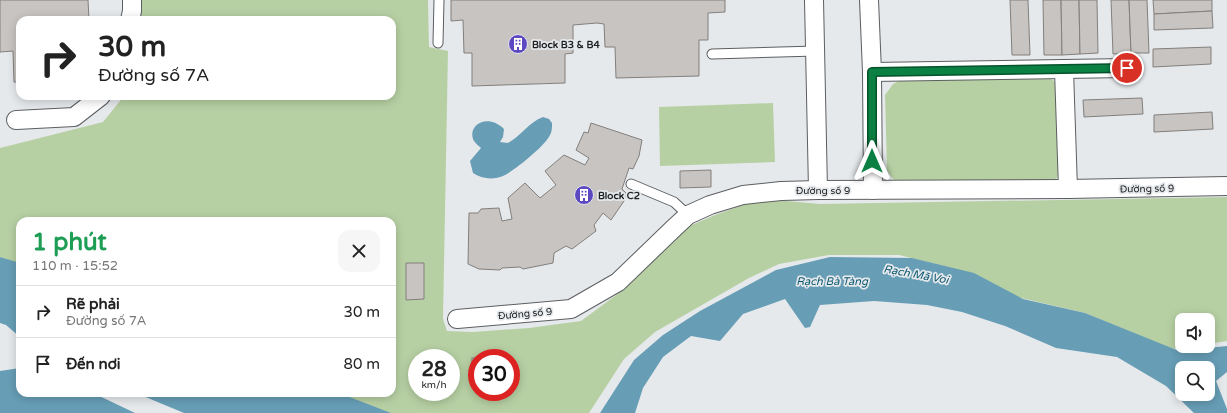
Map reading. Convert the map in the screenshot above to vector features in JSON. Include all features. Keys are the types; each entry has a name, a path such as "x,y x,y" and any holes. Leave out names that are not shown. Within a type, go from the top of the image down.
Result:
{"street":[{"path":"131,16 132,0"},
{"path":"814,0 818,190"},
{"path":"869,0 872,72 873,190"},
{"path":"872,72 1127,68"},
{"path":"1064,70 1068,189"},
{"path":"16,120 74,117 96,100"},
{"name":"Đường số 9","path":"457,319 571,309 618,282 688,215 710,205 743,195 780,191 818,190 1068,189 1227,186"}],"lane":[{"path":"438,43 439,0"},
{"path":"712,54 816,51"},
{"path":"631,184 674,202 688,215"}],"green space":[{"path":"139,0 428,0 429,47 448,51 443,319 447,331 473,332 529,328 581,321 627,287 687,227 746,204 776,200 820,204 1227,197 1227,341 1215,343 1215,313 1175,313 1175,348 1171,349 1085,313 1017,297 948,267 899,255 829,255 779,264 749,278 655,332 624,359 589,413 384,413 345,397 396,397 396,217 16,217 16,263 0,257 0,148 103,122 121,100 396,100 396,16 138,16"},
{"path":"1046,76 1054,81 1058,90 1060,164 1057,178 1048,184 901,185 892,178 887,170 885,95 893,84 907,77"},
{"path":"773,103 775,162 660,166 659,107"}],"water":[{"path":"543,117 549,119 552,123 551,134 536,151 521,164 503,176 496,178 484,178 473,173 470,161 481,148 474,141 472,135 475,126 485,121 498,124 504,129 503,137 500,142 508,143 533,122"},
{"path":"0,257 16,262 16,334 6,325 0,323"},
{"name":"Rạch Bà Tàng","path":"830,257 912,258 974,273 1023,299 1085,313 1175,349 1175,353 1215,353 1215,347 1227,346 1227,372 1216,381 1227,409 1227,413 1194,413 1182,401 1215,401 1215,361 1175,361 1175,395 1166,386 1117,357 1056,348 1005,326 962,312 927,305 874,301 820,305 810,327 805,328 785,299 743,314 720,341 691,336 663,357 643,388 635,413 600,413 634,360 663,335 700,311 776,270"},
{"path":"16,369 16,397 101,397 135,413 0,413 0,371"},
{"path":"146,397 349,397 391,413 184,413"}],"building":[{"path":"0,0 88,0 89,16 16,16 16,82 14,82 13,51 0,52"},
{"name":"Block B3 & B4","path":"451,0 725,0 725,12 708,13 708,40 699,40 699,76 616,78 615,47 605,47 604,24 597,23 573,25 573,53 565,54 565,83 472,86 472,53 464,53 463,20 451,21"},
{"path":"1010,0 1028,0 1030,55 1012,55"},
{"path":"1043,0 1061,0 1062,55 1044,55"},
{"path":"1061,0 1079,0 1080,54 1062,55"},
{"path":"1079,0 1097,0 1098,53 1080,54"},
{"path":"1111,0 1129,0 1131,53 1113,54"},
{"path":"1129,0 1147,0 1149,53 1131,53"},
{"path":"1153,0 1212,0 1212,11 1154,14"},
{"path":"1212,11 1213,28 1154,30 1154,14"},
{"path":"1211,47 1211,64 1153,67 1153,49"},
{"path":"1142,98 1143,114 1084,117 1083,100"},
{"path":"1212,112 1213,129 1154,132 1154,115"},
{"name":"Block C2","path":"591,123 642,140 639,156 633,169 629,168 622,189 626,193 624,201 611,220 603,213 594,225 596,231 572,249 566,246 554,253 553,263 523,269 520,267 502,268 500,270 479,269 468,264 469,213 478,213 481,209 499,208 502,221 512,219 508,198 525,183 540,198 556,185 545,171 564,155 585,165 589,158 576,150 584,132 588,133"},
{"path":"711,170 711,187 680,188 680,171"},
{"path":"406,263 424,263 424,299 406,300"}],"place":[{"name":"Block B3 & B4","path":"518,44"},
{"name":"Block C2","path":"584,195"}],"route":[{"path":"872,161 872,72 1127,68"}],"water label":[{"name":"Rạch Mã Voi","path":"916,274"}]}
